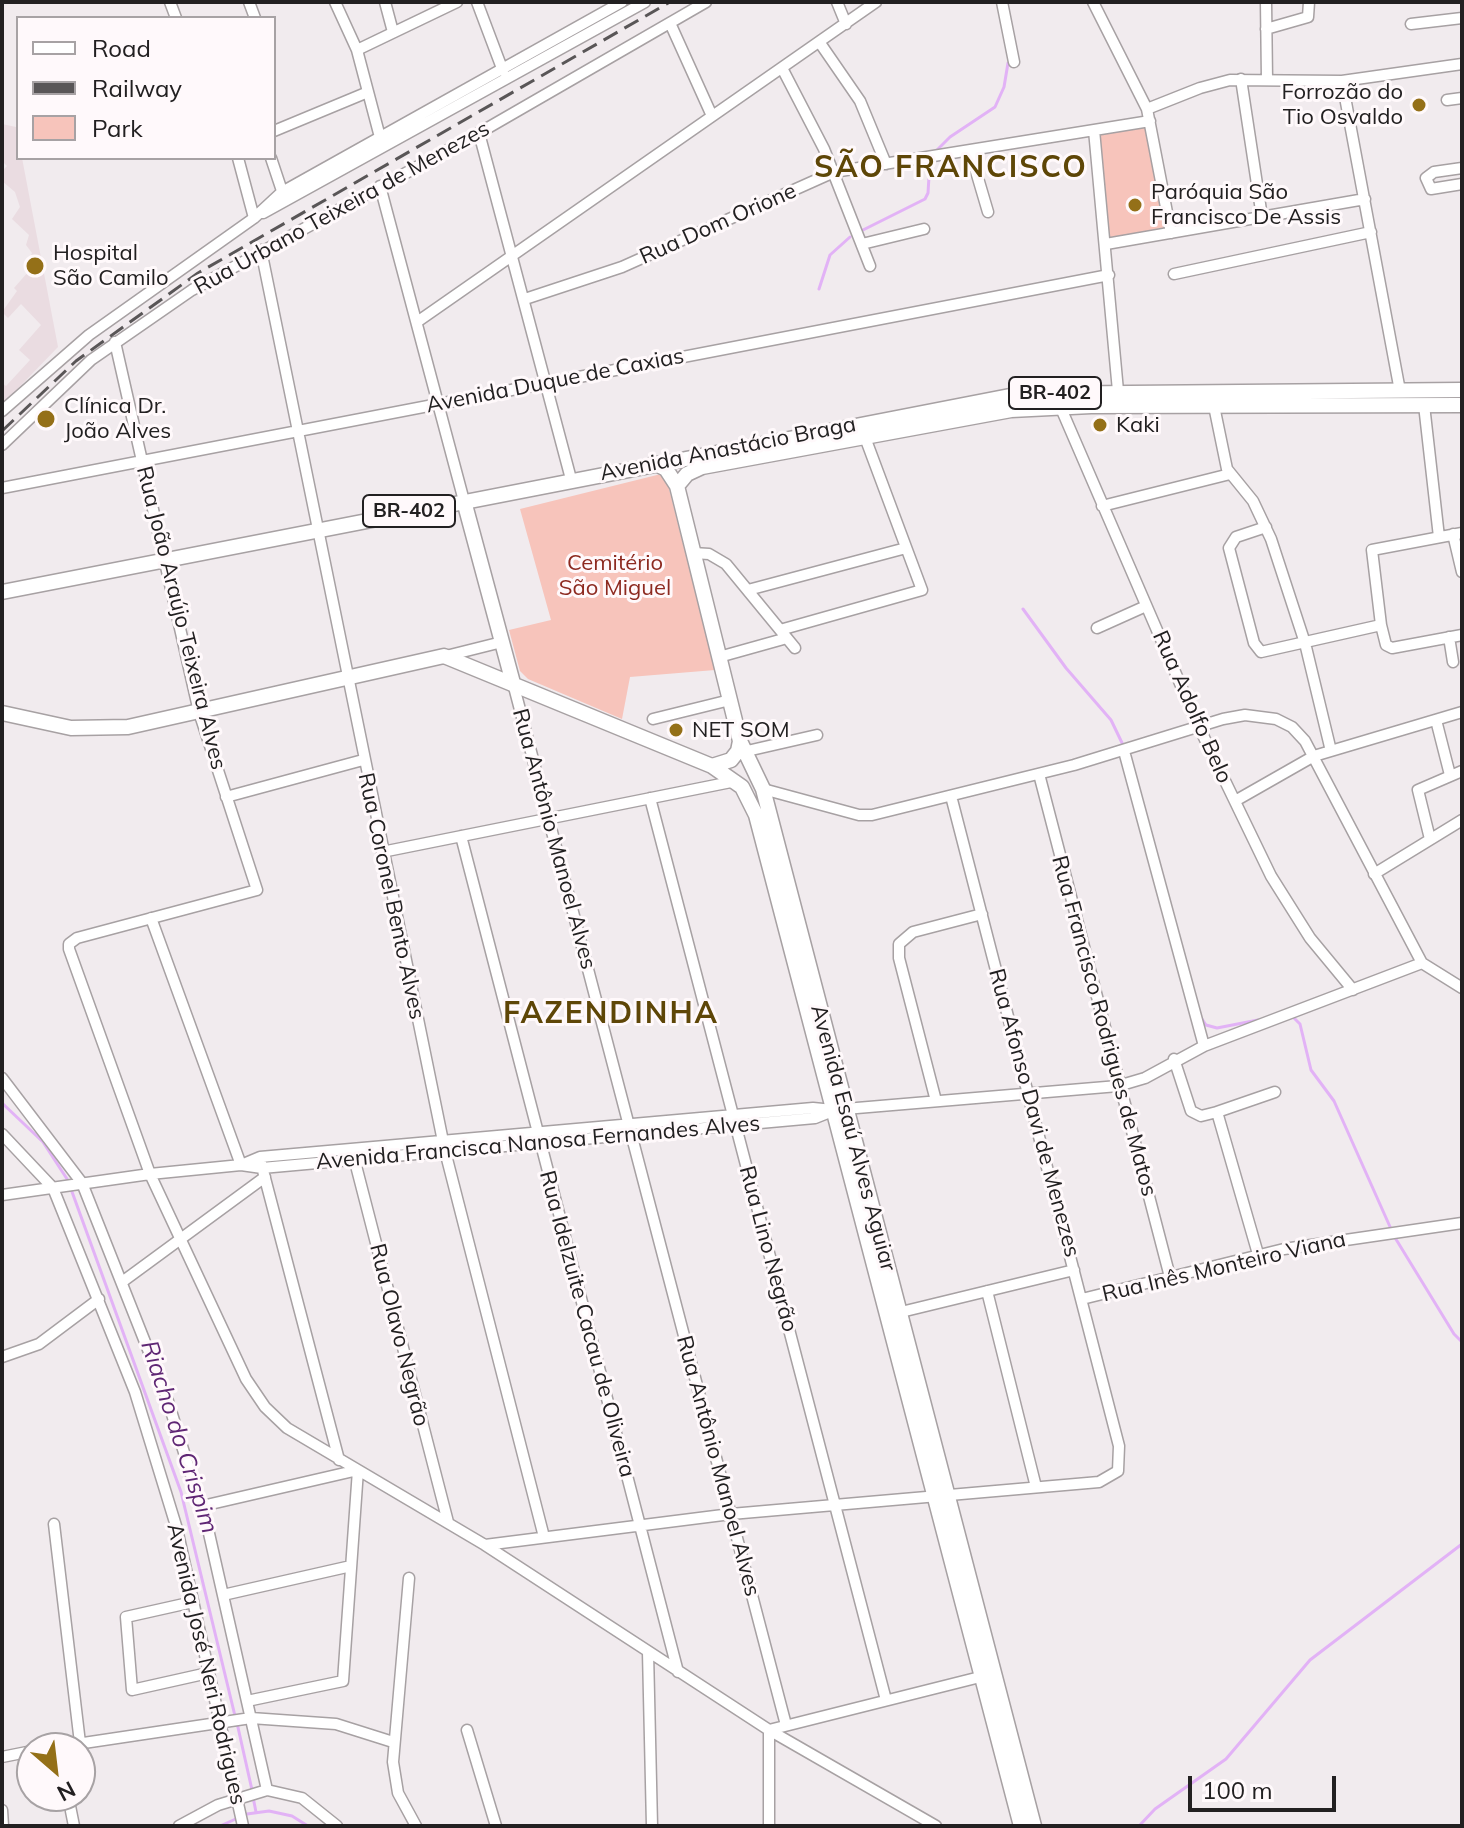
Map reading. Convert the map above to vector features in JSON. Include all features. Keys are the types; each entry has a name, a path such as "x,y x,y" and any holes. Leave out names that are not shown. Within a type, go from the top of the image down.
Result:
{"main road":[{"name":"Avenida Anastácio Braga","path":"2,592 654,463 969,410 1020,394 1462,390"},
{"name":"Avenida Anastácio Braga","path":"969,410 1060,406 1462,405"},
{"name":"Avenida Anastácio Braga","path":"677,486 687,474 702,467 862,429"},
{"path":"654,463 666,469 677,486"},
{"name":"Avenida Esaú Alves Aguiar","path":"677,486 743,746 763,789 798,950 988,1675 1021,1826"},
{"name":"Rua Antônio Manoel Alves","path":"464,501 513,683"},
{"path":"2,713 48,724 94,730 199,712 444,656"},
{"name":"Avenida Esaú Alves Aguiar","path":"444,656 712,766 736,781 753,806 798,950"},
{"path":"712,766 731,760 743,746"},
{"path":"736,781 763,789"},
{"name":"Avenida Esaú Alves Aguiar","path":"988,1675 1034,1826"}],"street":[{"path":"335,2 357,50 383,147"},
{"path":"385,2 393,32"},
{"path":"357,50 457,2"},
{"path":"477,2 504,73"},
{"name":"Rua Urbano Teixeira de Menezes","path":"284,197 383,147 622,2"},
{"name":"Rua Urbano Teixeira de Menezes","path":"2,445 64,383 115,342 181,297 261,250 479,133 706,2"},
{"path":"837,2 846,24"},
{"path":"417,322 876,2"},
{"path":"1002,2 1014,62"},
{"path":"1093,2 1148,115 1171,233"},
{"path":"1266,2 1267,80"},
{"path":"1266,29 1308,17 1309,2"},
{"name":"Rua Urbano Teixeira de Menezes","path":"2,411 49,366 108,320 284,197 380,135 639,3"},
{"path":"1411,24 1462,18"},
{"path":"670,23 712,116"},
{"path":"820,43 860,101 886,164"},
{"name":"Rua Dom Orione","path":"525,299 622,267 834,172 1094,130 1148,115 1200,88 1241,79 1342,81 1462,64"},
{"path":"782,68 834,172 870,266"},
{"path":"1241,79 1262,217"},
{"path":"1342,81 1400,391"},
{"path":"276,130 368,92"},
{"path":"1447,100 1462,98"},
{"path":"1094,130 1118,391"},
{"path":"479,133 571,479"},
{"path":"970,151 988,212"},
{"path":"239,160 254,218"},
{"path":"272,160 284,197"},
{"path":"1462,168 1434,172 1426,178 1431,189 1462,184"},
{"name":"Rua Antônio Manoel Alves","path":"380,186 464,501"},
{"path":"1106,244 1365,199"},
{"path":"862,244 924,229"},
{"path":"1174,274 1371,232"},
{"name":"Rua Coronel Bento Alves","path":"261,250 444,1146 544,1537"},
{"name":"Avenida Duque de Caxias","path":"2,488 1109,275"},
{"name":"Rua João Araújo Teixeira Alves","path":"115,342 199,712 257,890 151,918"},
{"path":"1424,405 1439,537"},
{"name":"Rua Adolfo Belo","path":"1060,406 1198,725 1235,801 1284,898 1310,938 1353,990"},
{"path":"1214,406 1222,454 1230,474 1253,501 1266,527 1305,643 1331,751"},
{"path":"719,657 922,590 862,429"},
{"path":"1102,506 1230,474"},
{"path":"1266,527 1236,537 1229,548 1258,650 1264,652 1381,625"},
{"path":"1462,572 1458,534 1372,550 1386,645 1392,648 1462,635"},
{"path":"748,590 906,548"},
{"path":"693,553 720,559 795,648"},
{"path":"1097,628 1146,606"},
{"path":"1449,637 1453,662"},
{"path":"444,656 502,642"},
{"name":"Rua Antônio Manoel Alves","path":"513,683 786,1725"},
{"path":"653,719 730,700"},
{"path":"1235,801 1314,756 1462,712"},
{"path":"763,789 859,815 889,812 1124,751 1198,725 1245,715 1276,719 1299,732 1314,756 1422,963 1462,988"},
{"path":"1436,720 1450,775"},
{"path":"743,746 817,735"},
{"path":"1124,751 1204,1046"},
{"path":"226,797 363,760"},
{"path":"1430,839 1418,793 1422,786 1462,771"},
{"name":"Rua Francisco Rodrigues de Matos","path":"1039,774 1170,1277"},
{"path":"382,852 736,781"},
{"name":"Rua Afonso Davi de Menezes","path":"951,796 1121,1453 1120,1467 1115,1475 1099,1482 1036,1487"},
{"name":"Rua Lino Negrão","path":"650,798 886,1700"},
{"path":"1374,874 1462,820"},
{"name":"Rua Idelzuite Cacau de Oliveira","path":"461,836 678,1672"},
{"path":"936,1101 899,958 899,944 913,932 982,914"},
{"path":"241,1165 151,918 77,938 69,944 150,1174 255,1394 287,1428 485,1545 769,1730 936,1826"},
{"name":"Avenida Francisca Nanosa Fernandes Alves","path":"2,1195 150,1174 241,1165 262,1167 352,1154 734,1120 813,1108 840,1110 1118,1086 1145,1078 1174,1059 1204,1046 1422,963"},
{"path":"1174,1059 1191,1111 1201,1116 1275,1092"},
{"name":"Avenida José Neri Rodrigues","path":"2,1078 52,1139 82,1183 166,1395 202,1506 251,1718 251,1794 243,1826"},
{"path":"1217,1112 1258,1254"},
{"path":"2,1134 53,1188"},
{"name":"Rua Olavo Negrão","path":"352,1154 448,1522"},
{"path":"122,1282 180,1239 262,1167 339,1460"},
{"name":"Avenida José Neri Rodrigues","path":"53,1188 99,1299 164,1479 218,1720 251,1794"},
{"name":"Rua Inês Monteiro Viana","path":"1082,1299 1258,1254 1384,1232 1462,1223"},
{"path":"893,1314 1074,1270"},
{"path":"485,1545 731,1514 1036,1487 987,1291"},
{"path":"2,1357 39,1344 99,1299"},
{"path":"202,1506 358,1470"},
{"path":"247,1701 343,1681 358,1470"},
{"path":"54,1524 79,1732"},
{"path":"223,1595 351,1566"},
{"path":"409,1578 393,1742 398,1793 416,1826"},
{"path":"193,1602 126,1617 132,1690 208,1673"},
{"path":"648,1652 652,1826"},
{"path":"769,1730 988,1675"},
{"path":"96,1740 218,1720 251,1718 336,1724 393,1742"},
{"path":"467,1730 496,1826"},
{"path":"769,1730 769,1826"},
{"path":"179,1826 251,1794 302,1798 337,1826"},
{"path":"2,1810 3,1826"}],"shaded area":[{"name":"Hospital São Camilo","path":"2,124 16,127 16,160 22,160 58,347 2,405 2,383 6,386 30,360 19,350 41,325 21,304 8,318 2,312 17,291 14,288 28,272 25,269 32,253 26,245 29,235 12,219 20,207 15,192 2,181 2,171 7,166 2,161"}],"green space":[{"path":"1150,121 1171,233 1106,244 1094,130"},
{"name":"Cemitério São Miguel","path":"665,473 715,670 630,677 622,719 528,679 520,671 509,630 551,620 520,509"}],"waterway":[{"path":"934,153 950,137 995,107 1004,87 1008,63"},
{"path":"863,230 925,199 930,160"},
{"path":"819,289 830,255 850,237"},
{"path":"1023,609 1066,668 1111,720 1124,747"},
{"path":"1200,1016 1206,1025 1217,1028 1258,1020"},
{"path":"1293,1017 1300,1024 1311,1070 1334,1101 1391,1229"},
{"name":"Riacho do Crispim","path":"2,1103 43,1142 69,1182"},
{"name":"Riacho do Crispim","path":"71,1189 181,1492 235,1716"},
{"path":"1394,1236 1454,1334 1462,1342"},
{"path":"1139,1826 1155,1809 1226,1759 1310,1660 1462,1544"},
{"name":"Riacho do Crispim","path":"237,1723 252,1790"},
{"name":"Riacho do Crispim","path":"253,1797 256,1812"},
{"path":"220,1826 247,1814 269,1811 292,1816 308,1826"}],"railway":[{"path":"2,431 76,361 198,273 670,2"}],"place":[{"name":"Forrozão do Tio Osvaldo","path":"1419,105"},
{"name":"Paróquia São Francisco De Assis","path":"1135,205"},
{"name":"Hospital São Camilo","path":"35,266"},
{"name":"Clínica Dr. João Alves","path":"46,419"},
{"name":"Kaki","path":"1100,425"},
{"name":"NET SOM","path":"676,730"}],"district":[{"name":"SÃO FRANCISCO","path":"951,168"},
{"name":"FAZENDINHA","path":"611,1014"}]}
